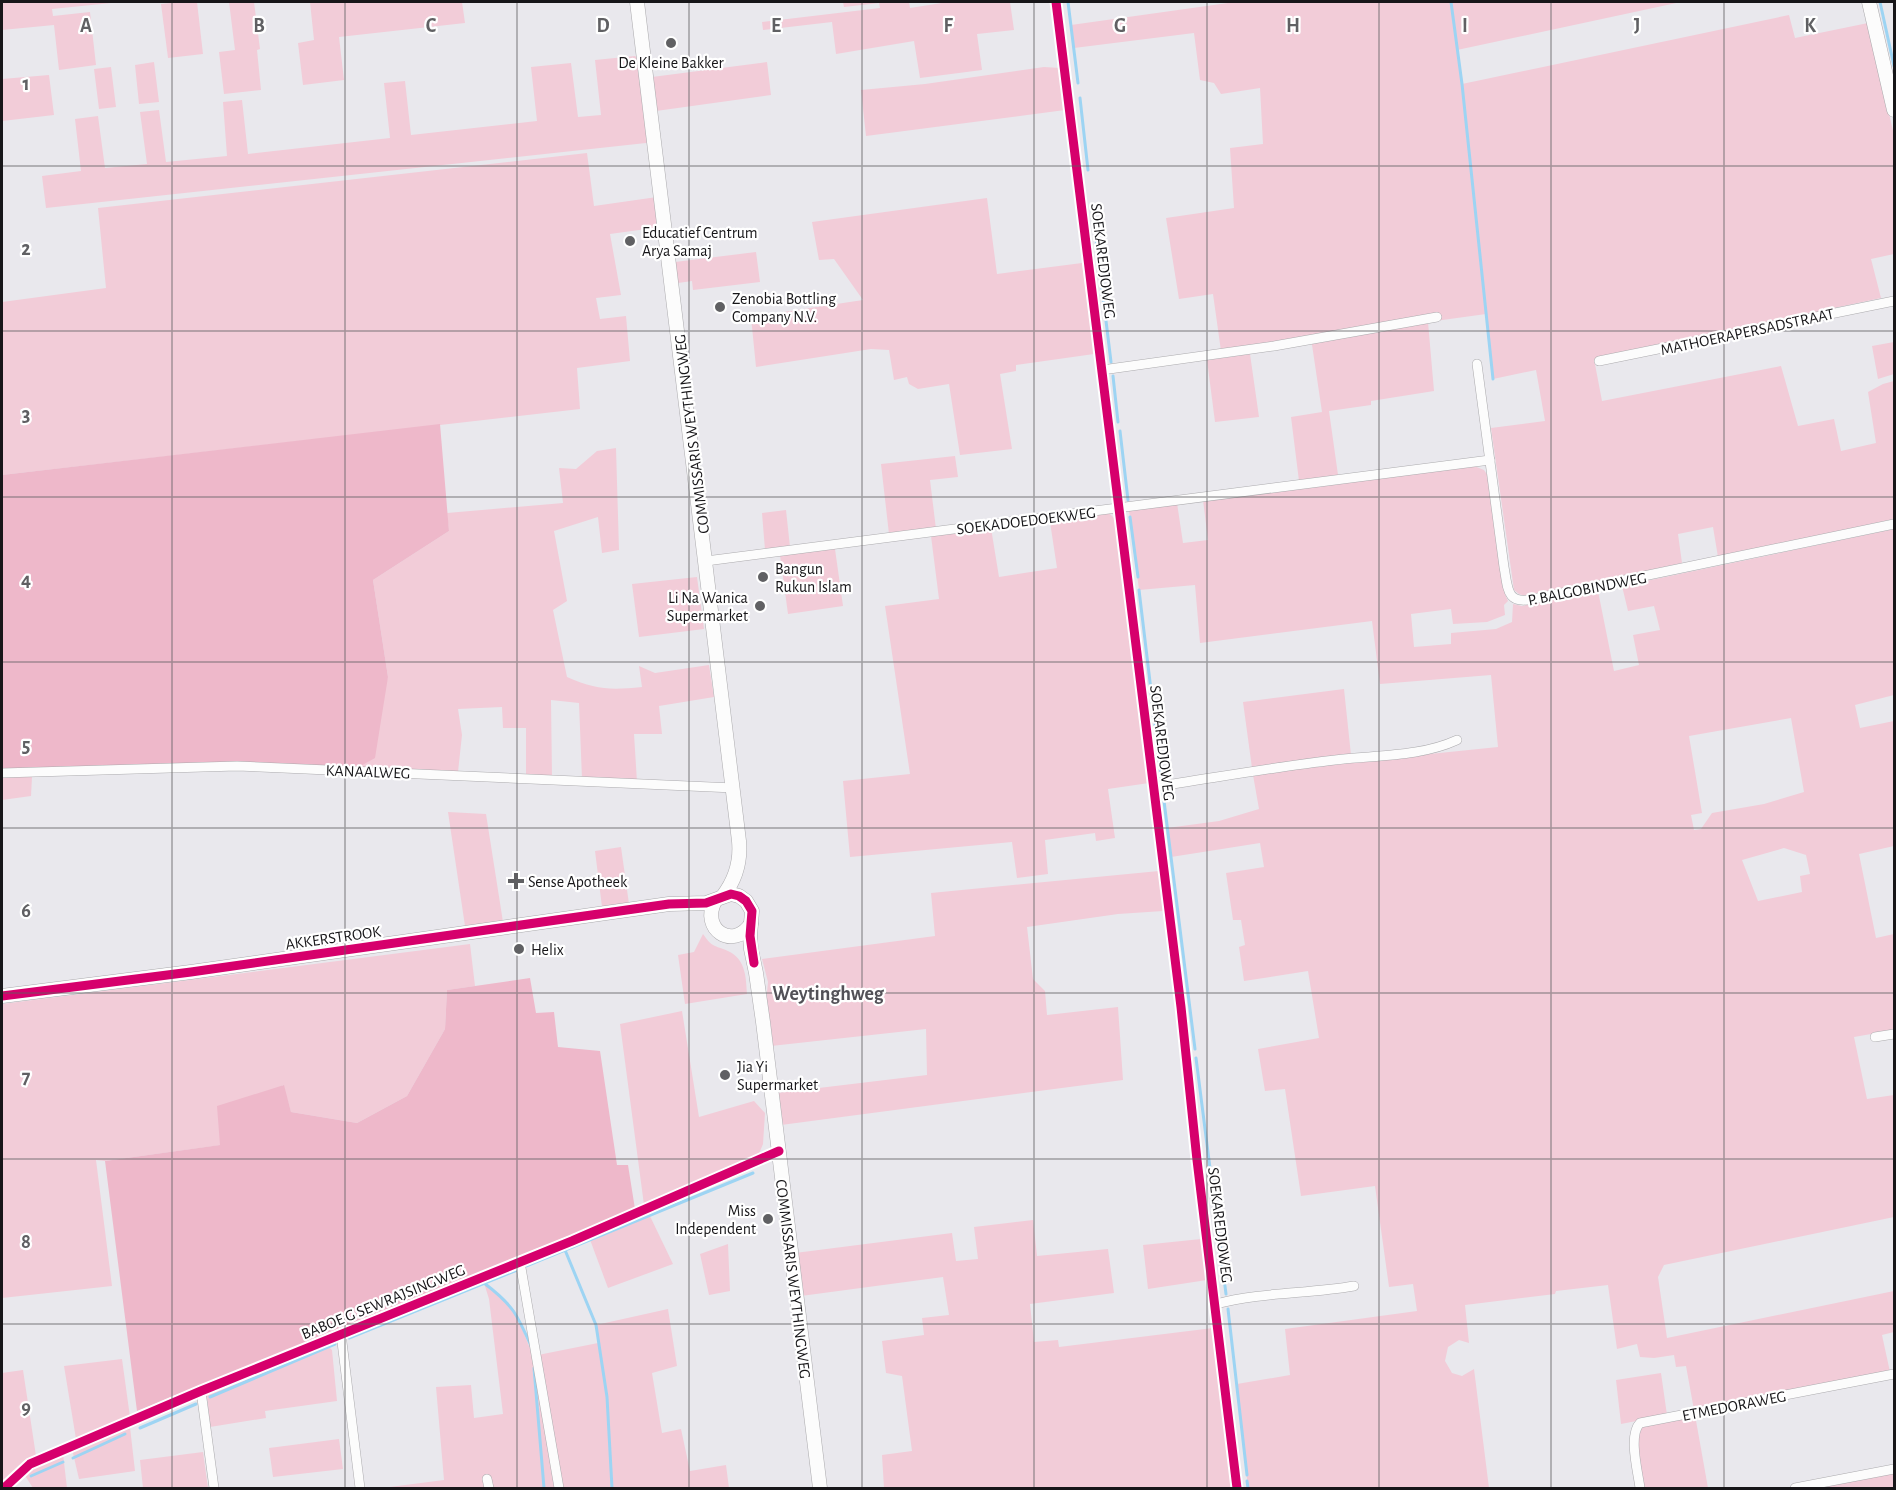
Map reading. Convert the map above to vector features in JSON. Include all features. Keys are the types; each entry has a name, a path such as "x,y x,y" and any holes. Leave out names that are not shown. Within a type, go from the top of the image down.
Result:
{"main road":[{"name":"COMMISSARIS WEYTHINGWEG","path":"637,2 734,788 740,853 739,866 746,901"},
{"path":"1869,2 1894,110"},
{"name":"COMMISSARIS WEYTHINGWEG","path":"719,898 730,887 739,866"},
{"path":"712,924 710,914 719,898 731,894 739,896 746,901 752,911 751,924 742,934 729,936"},
{"name":"AKKERSTROOK","path":"2,996 719,898"},
{"path":"669,904 696,911 718,932 729,936 745,947 754,963"},
{"name":"COMMISSARIS WEYTHINGWEG","path":"751,924 751,950 820,1488"}],"street":[{"name":"SOEKAREDJOWEG","path":"1056,2 1237,1488"},
{"name":"MATHOERAPERSADSTRAAT","path":"1599,361 1894,301"},
{"path":"1102,370 1274,346 1437,317"},
{"name":"P. BALGOBINDWEG","path":"1478,364 1509,593 1513,599 1518,601 1894,524"},
{"name":"SOEKADOEDOEKWEG","path":"706,561 1490,460"},
{"path":"1153,787 1334,760 1426,751 1457,740"},
{"name":"KANAALWEG","path":"2,773 237,766 734,788"},
{"path":"1875,1037 1894,1034"},
{"name":"BABOE G SEWRAJSINGWEG","path":"4,1488 30,1464 201,1391 520,1262 778,1151"},
{"path":"520,1262 559,1488"},
{"path":"1216,1304 1240,1298 1354,1286"},
{"path":"341,1334 360,1488"},
{"name":"ETMEDORAWEG","path":"1640,1488 1633,1436 1635,1427 1640,1423 1894,1374"},
{"path":"201,1391 214,1488"},
{"path":"1795,1488 1894,1469"}],"shaded area":[{"path":"2,2 121,2 52,9 53,16 90,12 96,65 59,70 54,25 2,30"},
{"path":"197,2 203,54 168,58 161,4"},
{"path":"229,2 254,2 260,49 257,50 261,90 224,94 219,52 235,50"},
{"path":"310,2 462,2 465,23 339,37 344,80 303,85 298,43 314,40"},
{"path":"843,2 909,2 910,8 948,2 1010,2 1014,30 977,34 982,70 920,78 914,41 836,54 832,22 763,30 762,22 880,8 879,3 844,7"},
{"path":"1235,2 1681,2 1457,50 1462,84 1789,15 1795,38 1868,23 1894,135 1894,254 1871,259 1881,298 1594,359 1602,401 1781,366 1798,426 1834,419 1841,451 1876,443 1868,392 1894,381 1894,519 1718,557 1713,527 1678,534 1682,563 1528,597 1519,594 1514,590 1491,428 1545,421 1536,370 1493,379 1486,314 1428,322 1434,391 1371,401 1371,405 1329,411 1338,475 1299,481 1291,417 1322,412 1311,338 1221,351 1213,294 1179,299 1166,218 1234,208 1230,148 1263,144 1260,88 1221,94 1214,83 1200,80 1194,33 1074,48 1071,25"},
{"path":"635,56 638,58 649,140 646,143 46,208 42,176 81,171 75,119 98,116 105,168 147,164 140,112 159,110 166,162 227,156 223,102 242,100 248,154 390,138 384,83 405,81 411,135 537,121 531,67 571,63 578,117 601,115 595,60"},
{"path":"154,62 159,102 139,104 135,65"},
{"path":"767,62 771,95 656,111 652,77"},
{"path":"111,67 116,107 99,109 94,69"},
{"path":"1044,67 1060,68 1065,110 866,136 861,90 925,84"},
{"path":"49,75 54,115 2,121 2,79"},
{"path":"587,153 594,206 657,197 661,227 610,234 621,295 596,298 600,319 626,316 630,361 577,368 580,409 2,475 2,302 106,288 98,208"},
{"path":"987,198 997,274 1082,263 1094,354 1016,365 1016,371 1000,374 1012,449 960,455 949,384 918,389 909,384 907,377 894,380 889,350 871,349 756,367 751,317 863,300 834,259 819,260 812,222"},
{"path":"756,252 760,282 693,290 692,281 678,283 675,262"},
{"path":"1894,342 1894,374 1878,379 1872,346"},
{"path":"1250,354 1259,417 1215,422 1207,360"},
{"path":"440,424 449,531 373,580 388,677 375,758 357,768 2,770 2,475"},
{"path":"616,448 619,550 602,553 598,517 554,531 567,601 553,610 567,677 595,687 631,688 642,687 639,666 655,673 709,665 714,697 659,706 662,734 634,734 637,782 582,779 579,703 551,700 552,777 526,776 526,728 503,728 502,707 458,709 462,735 458,772 357,768 388,677 373,580 449,531 447,513 563,503 559,468 576,469 597,451"},
{"path":"955,456 958,477 930,480 936,529 889,534 881,464"},
{"path":"1474,466 1484,470 1488,476 1505,594 1508,601 1504,605 1505,615 1487,622 1453,624 1451,609 1411,614 1414,647 1451,644 1451,633 1496,629 1512,622 1513,604 1522,606 1598,591 1614,671 1639,665 1633,635 1660,630 1654,606 1628,611 1622,586 1894,529 1894,695 1855,705 1860,728 1894,721 1894,846 1859,854 1876,938 1894,934 1894,1030 1854,1037 1867,1099 1894,1095 1894,1217 1664,1265 1658,1277 1667,1338 1894,1291 1894,1332 1882,1335 1890,1372 1694,1410 1686,1366 1676,1367 1674,1355 1654,1358 1640,1357 1637,1344 1617,1349 1608,1285 1465,1305 1469,1343 1459,1340 1448,1347 1445,1361 1452,1373 1462,1376 1474,1369 1489,1488 1248,1488 1237,1384 1290,1375 1285,1329 1417,1311 1413,1284 1389,1287 1375,1186 1301,1196 1285,1089 1265,1091 1258,1049 1319,1038 1308,971 1244,981 1239,947 1245,945 1241,920 1233,920 1226,873 1264,867 1260,843 1171,857 1167,828 1219,821 1259,809 1253,775 1332,764 1498,747 1491,675 1380,684 1372,621 1200,643 1195,585 1139,590 1129,510 1177,503 1183,543 1208,540 1203,500","holes":["1791,718 1804,792 1764,804 1712,813 1701,829 1694,830 1691,815 1702,813 1689,736","1784,848 1806,855 1810,874 1800,876 1802,892 1758,901 1742,860"]},
{"path":"786,510 790,547 765,550 762,513"},
{"path":"1110,514 1116,520 1149,783 1108,789 1115,838 1096,841 1095,833 1045,840 1048,874 1017,878 1012,842 850,857 843,781 910,774 885,606 939,599 931,536 991,528 999,577 1057,568 1050,522"},
{"path":"835,549 843,606 788,614 780,555"},
{"path":"697,577 704,629 639,637 632,584"},
{"path":"1344,689 1351,755 1252,768 1243,702"},
{"path":"2,777 32,777 31,796 2,800"},
{"path":"448,812 486,814 503,922 465,926"},
{"path":"621,847 629,904 602,907 595,851"},
{"path":"1159,871 1163,911 1118,914 1027,927 1033,979 1045,991 1047,1015 1118,1007 1123,1080 781,1125 777,1093 927,1075 926,1029 771,1046 766,1003 768,982 762,959 935,936 931,893"},
{"path":"703,934 712,944 730,952 739,960 744,970 747,994 685,1004 678,955 694,952"},
{"path":"470,944 475,986 447,990 445,1029 407,1096 357,1123 291,1112 283,1085 221,1145 105,1161 96,1160 112,1286 2,1298 2,1004"},
{"path":"530,978 536,1013 554,1012 558,1047 600,1051 617,1165 628,1165 635,1209 137,1411 105,1161 220,1145 217,1106 284,1085 291,1112 357,1123 407,1096 445,1029 447,990"},
{"path":"682,1011 699,1117 754,1101 765,1113 763,1144 758,1156 644,1205 620,1024"},
{"path":"648,1212 673,1264 608,1288 589,1237"},
{"path":"1033,1220 1037,1256 1108,1249 1114,1293 1030,1304 1034,1342 1058,1340 1059,1347 1213,1328 1232,1488 884,1488 882,1455 912,1451 902,1376 886,1373 882,1341 924,1335 922,1318 949,1315 943,1277 801,1296 795,1253 952,1233 956,1261 978,1259 974,1227"},
{"path":"1201,1239 1207,1280 1148,1289 1143,1245"},
{"path":"728,1244 730,1291 709,1295 700,1254"},
{"path":"484,1283 515,1311 533,1356 598,1343 596,1325 668,1309 677,1366 652,1373 662,1433 681,1429 690,1471 726,1465 729,1488 382,1488 444,1480 436,1387 471,1385 474,1418 503,1414 489,1299"},
{"path":"326,1344 332,1350 337,1401 265,1411 266,1418 210,1427 207,1396 210,1392"},
{"path":"122,1359 130,1417 76,1439 64,1366"},
{"path":"23,1370 36,1456 26,1461 2,1485 2,1373"},
{"path":"1661,1373 1667,1415 1621,1424 1616,1380"},
{"path":"1695,1415 1708,1488 1643,1488 1638,1428"},
{"path":"127,1426 130,1427 135,1471 79,1479 72,1449"},
{"path":"339,1439 343,1469 273,1477 269,1448"},
{"path":"203,1452 208,1488 143,1488 140,1460"},
{"path":"63,1454 67,1488 33,1488 24,1474 33,1466"},
{"path":"1894,1472 1894,1488 1811,1488"}],"waterway":[{"path":"1068,2 1078,83"},
{"path":"1451,2 1462,84 1493,379"},
{"path":"1880,2 1894,66"},
{"path":"1080,98 1088,170"},
{"path":"1094,222 1111,362"},
{"path":"1113,376 1118,422"},
{"path":"1120,431 1128,500"},
{"path":"1130,517 1138,577"},
{"path":"1139,590 1162,782"},
{"path":"1163,793 1195,1049"},
{"path":"1196,1058 1226,1294"},
{"path":"526,1266 753,1173"},
{"path":"565,1250 596,1325 607,1397 612,1488"},
{"path":"349,1338 517,1270"},
{"path":"484,1283 513,1311 531,1346"},
{"path":"1228,1309 1247,1475"},
{"path":"210,1397 335,1344"},
{"path":"534,1368 544,1488"},
{"path":"140,1428 196,1404"},
{"path":"73,1458 125,1434"},
{"path":"31,1476 63,1462"},
{"path":"1247,1481 1248,1488"}],"cycle path":[{"path":"1056,2 1181,1007 1197,1160 1237,1488"},
{"path":"2,996 191,972 669,904 706,903 731,894 746,901 752,911 750,936 754,963"},
{"path":"4,1488 30,1464 201,1391 572,1241 779,1151"}],"place":[{"name":"De Kleine Bakker","path":"671,43"},
{"name":"Educatief Centrum Arya Samaj","path":"630,241"},
{"name":"Zenobia Bottling Company N.V.","path":"720,307"},
{"name":"Bangun Rukun Islam","path":"763,577"},
{"name":"Li Na Wanica Supermarket","path":"760,606"},
{"name":"Sense Apotheek","path":"516,881"},
{"name":"Helix","path":"519,949"},
{"name":"Jia Yi Supermarket","path":"725,1075"},
{"name":"Miss Independent","path":"768,1219"}],"district":[{"name":"Weytinghweg","path":"828,993"}]}
